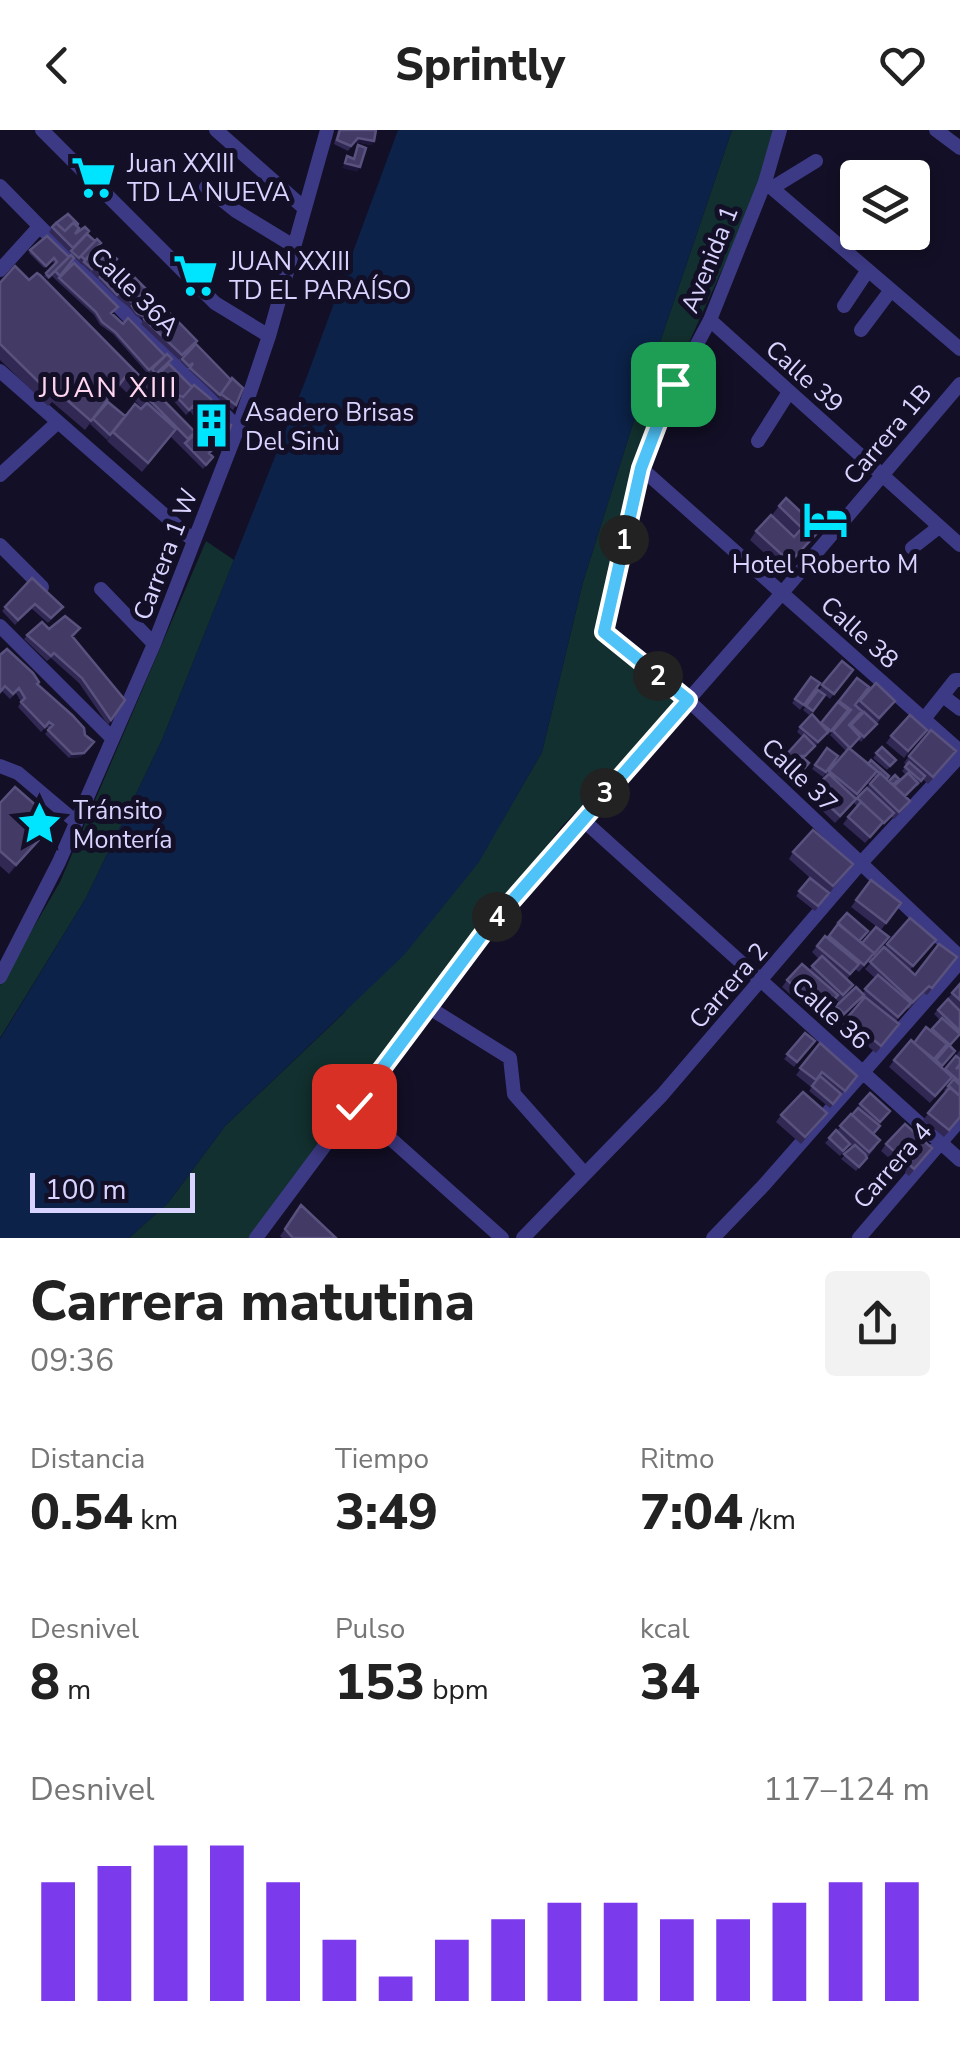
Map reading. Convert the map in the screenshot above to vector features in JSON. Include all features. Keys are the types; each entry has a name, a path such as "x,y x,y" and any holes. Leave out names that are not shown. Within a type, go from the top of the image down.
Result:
{"street":[{"path":"42,130 215,303 270,336"},
{"path":"216,130 303,207"},
{"name":"Carrera 1 W","path":"0,977 36,910 154,644 238,428 270,336 326,130"},
{"name":"Avenida 1","path":"604,632 641,468 665,400 710,320 768,185 780,130"},
{"path":"936,130 960,148"},
{"path":"816,162 768,185 960,349"},
{"name":"Calle 36A","path":"0,186 238,428"},
{"path":"206,187 236,211 292,245"},
{"path":"0,270 40,227"},
{"path":"844,306 868,270"},
{"path":"861,330 891,290"},
{"name":"Calle 39","path":"710,320 960,545"},
{"path":"0,371 194,541"},
{"name":"Carrera 1B","path":"428,1007 482,935 960,384"},
{"path":"758,441 789,392"},
{"path":"0,475 58,422"},
{"name":"Calle 38","path":"641,468 960,754"},
{"path":"912,548 939,527"},
{"path":"0,546 42,587"},
{"path":"101,589 154,644"},
{"path":"0,626 112,738"},
{"name":"Calle 37","path":"604,632 688,700 960,960"},
{"path":"924,719 955,680 960,680"},
{"path":"943,696 960,709"},
{"name":"Carrera 2","path":"523,1238 662,1095 960,754"},
{"path":"0,766 18,773 76,822"},
{"name":"Calle 36","path":"582,819 960,1160"},
{"path":"713,1238 960,960"},
{"path":"258,1237 428,1007 510,1058 514,1094 584,1174"},
{"path":"354,1106 502,1238"},
{"name":"Carrera 4","path":"859,1238 960,1120"}],"green space":[{"path":"732,130 776,130 762,182 662,402 601,630 686,701 562,826 255,1238 129,1238 168,1203 225,1126 346,1011 294,1042 502,821 542,752 583,582"},
{"path":"206,541 234,560 162,740 86,898 0,1038 0,985 60,882"}],"water":[{"path":"398,130 732,130 583,582 542,752 479,862 404,955 225,1126 168,1203 129,1238 0,1238 0,1039 86,898 162,740 306,379"}],"building":[{"path":"340,130 376,130 374,141 358,138 351,146 337,140"},
{"path":"358,145 366,148 360,167 345,163 347,156 354,159"},
{"path":"68,214 78,224 73,223 65,231 56,223"},
{"path":"56,223 65,231 73,223 79,228 75,234 85,227 89,231 73,248 52,227"},
{"path":"87,234 95,241 79,258 71,251"},
{"path":"47,236 69,257 49,277 46,273 57,262 54,258 46,266 30,250"},
{"path":"97,239 101,243 85,260 81,256"},
{"path":"99,246 107,254 92,269 84,262"},
{"path":"109,252 117,259 102,275 94,267"},
{"path":"71,255 74,258 60,276 55,271"},
{"path":"115,262 132,279 117,295 100,277"},
{"path":"74,263 118,307 111,313 123,324 128,318 165,356 149,370 59,278"},
{"path":"15,266 29,280 37,273 40,275 195,432 188,439 126,376 91,421 59,393 54,397 0,344 0,283"},
{"path":"134,277 147,290 133,303 119,292"},
{"path":"145,293 157,305 146,317 132,306"},
{"path":"160,303 197,341 182,355 144,319"},
{"path":"196,344 231,380 220,395 190,368 193,363 189,366 182,359"},
{"path":"167,354 172,359 156,374 152,369"},
{"path":"169,364 192,387 183,397 155,377"},
{"path":"232,378 243,388 236,405 221,394"},
{"path":"194,385 215,407 203,421 193,406 189,410 174,394 183,397"},
{"path":"108,402 125,416 110,435 93,419"},
{"path":"147,403 176,429 148,463 113,432 135,404 141,409"},
{"name":"Asadero Brisas Del Sinù","path":"216,412 225,421 216,440 201,427"},
{"path":"225,422 231,425 223,447 217,440"},
{"path":"204,427 219,443 209,453 213,457 206,465 185,443"},
{"path":"786,498 820,530 790,562 756,531 771,515 794,537 802,528 779,506"},
{"path":"32,578 63,607 51,618 35,604 18,620 5,607"},
{"path":"65,616 80,628 72,636 125,700 111,720 82,678 27,635 42,622 49,629"},
{"path":"7,649 84,728 85,735 94,742 84,753 72,754 48,730 53,725 49,722 45,727 21,702 25,698 19,688 13,694 5,686 0,692 0,655"},
{"path":"842,661 853,670 834,694 822,685"},
{"path":"811,677 820,683 804,705 795,699"},
{"path":"857,678 869,687 855,705 862,711 849,725 860,737 850,748 833,731 851,710 839,701"},
{"path":"876,683 895,701 879,718 860,701"},
{"path":"818,690 825,695 813,711 806,706"},
{"path":"838,702 848,710 831,731 821,723"},
{"path":"864,712 877,724 864,737 851,725"},
{"path":"812,714 828,732 818,742 800,727"},
{"path":"910,715 927,730 908,751 891,736"},
{"path":"931,730 956,751 933,777 909,756"},
{"path":"804,735 815,746 801,756 809,763 799,775 790,768 786,773 777,765"},
{"path":"882,747 896,760 890,766 876,753"},
{"path":"827,748 838,756 826,772 815,765"},
{"path":"849,748 877,771 857,794 829,771"},
{"path":"871,760 889,776 887,779 868,764"},
{"path":"909,762 925,776 921,781 905,767"},
{"path":"880,773 910,801 899,812 870,784"},
{"path":"908,773 918,783 905,796 894,786"},
{"path":"829,774 856,799 840,816 812,790"},
{"path":"15,787 55,822 16,865 0,851 0,803"},
{"path":"867,788 894,813 884,823 857,798"},
{"path":"861,802 883,822 870,837 848,817"},
{"path":"813,830 853,864 833,886 793,852"},
{"path":"810,878 829,893 818,906 799,891"},
{"path":"871,880 901,903 886,923 856,900"},
{"path":"847,913 868,931 859,941 838,923"},
{"path":"910,918 936,940 913,966 887,944"},
{"path":"838,924 874,953 864,965 829,936"},
{"path":"876,927 889,937 873,955 862,943"},
{"path":"825,936 859,964 850,974 817,946"},
{"path":"939,944 957,957 932,988 929,986 913,1002 870,962 884,947 915,975"},
{"path":"822,956 853,985 843,995 812,966"},
{"path":"802,964 838,995 822,1012 787,980"},
{"path":"878,975 911,1003 898,1017 865,989"},
{"path":"960,984 960,1000 952,993"},
{"path":"856,987 864,995 844,1014 836,1006"},
{"path":"865,997 899,1024 881,1046 847,1018"},
{"path":"948,999 960,1011 960,1031 938,1010"},
{"path":"942,1018 960,1034 950,1045 932,1029"},
{"path":"926,1027 947,1044 934,1059 914,1043"},
{"path":"805,1033 815,1041 797,1062 787,1054"},
{"path":"911,1040 952,1077 935,1096 894,1060"},
{"path":"820,1043 857,1076 845,1091 822,1072 816,1080 800,1068"},
{"path":"949,1045 955,1051 942,1066 936,1060"},
{"path":"956,1056 960,1059 956,1069 960,1066 960,1082 945,1069"},
{"path":"820,1076 841,1094 833,1104 812,1086"},
{"path":"954,1079 960,1085 960,1096 948,1086"},
{"path":"950,1087 960,1096 960,1117 949,1130 928,1113"},
{"path":"803,1092 827,1113 805,1137 781,1115"},
{"path":"870,1093 890,1111 880,1122 860,1104"},
{"path":"858,1108 880,1126 873,1134 852,1115"},
{"path":"851,1114 880,1140 869,1152 840,1126"},
{"path":"905,1124 932,1148 914,1169 886,1144"},
{"path":"836,1130 850,1144 843,1151 829,1138"},
{"path":"855,1145 867,1158 859,1167 844,1154"},
{"path":"301,1205 336,1238 293,1238 285,1229"}],"place":[{"name":"Juan XXIII TD LA NUEVA","path":"94,177"},
{"name":"JUAN XXIII TD EL PARAÍSO","path":"196,275"},
{"name":"Asadero Brisas Del Sinù","path":"212,426"},
{"name":"Hotel Roberto M","path":"825,520"},
{"name":"Tránsito Montería","path":"40,824"}],"district":[{"name":"JUAN XIII","path":"109,387"}],"route":[{"path":"354,1106 482,935 688,700 604,632 641,468 673,384"}]}
